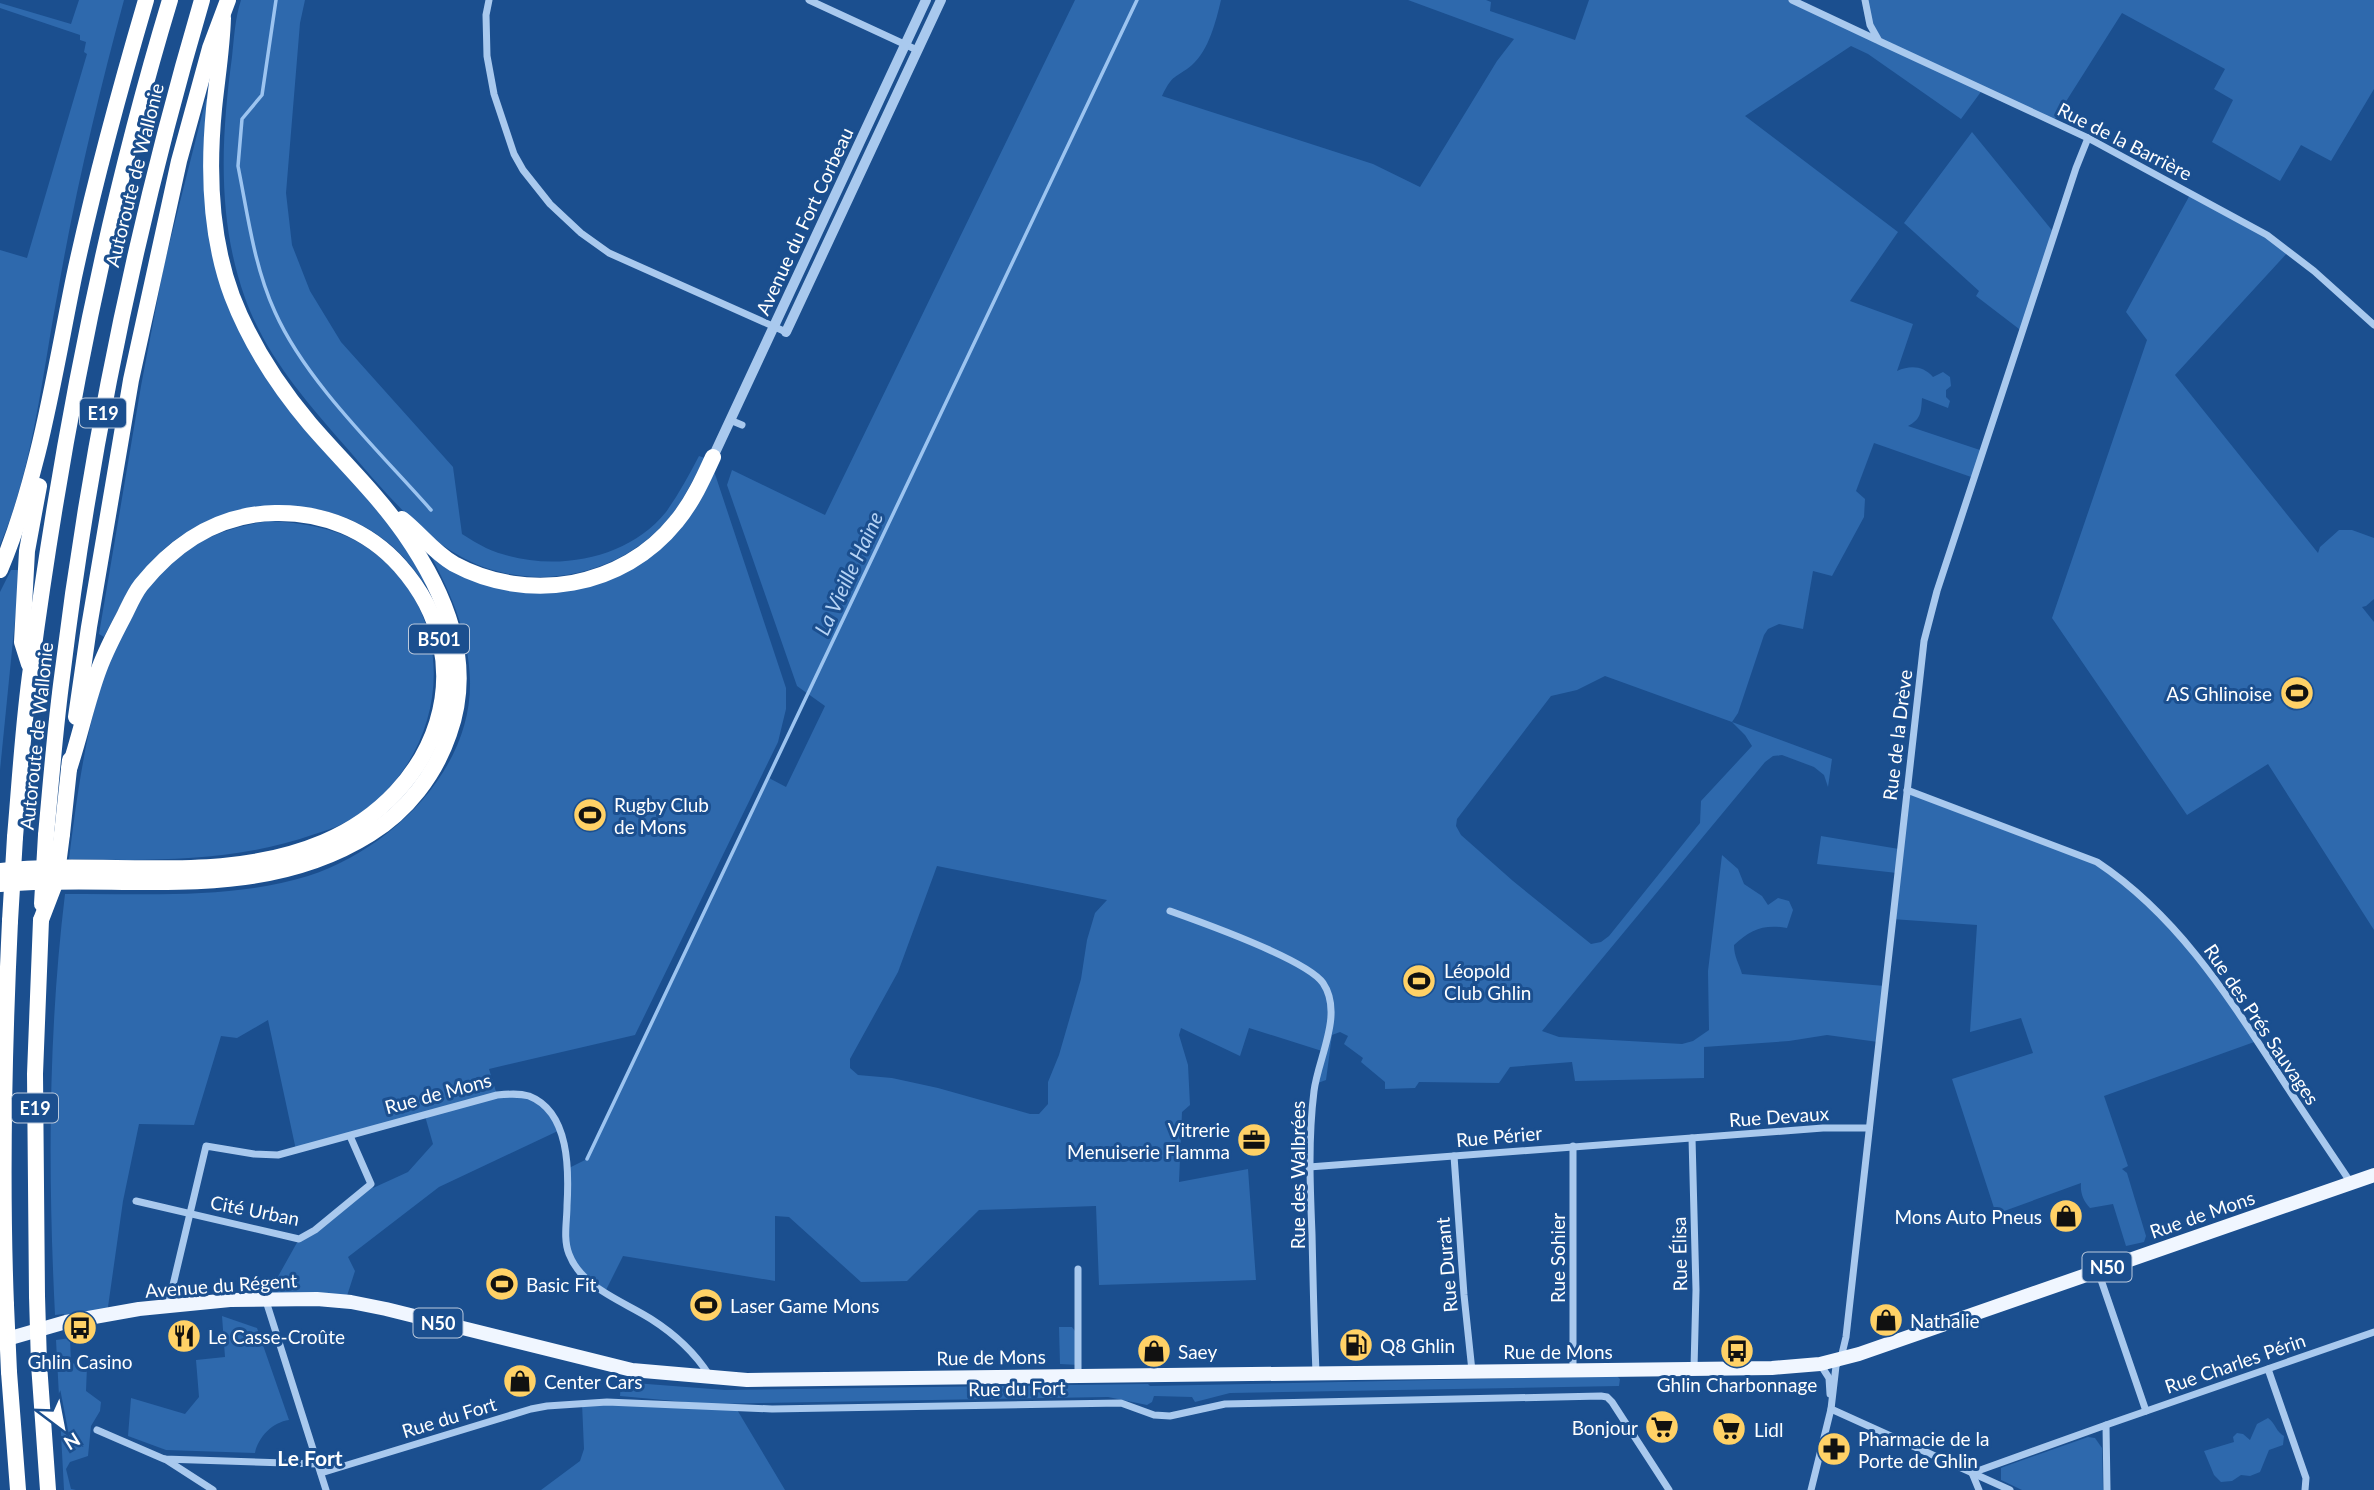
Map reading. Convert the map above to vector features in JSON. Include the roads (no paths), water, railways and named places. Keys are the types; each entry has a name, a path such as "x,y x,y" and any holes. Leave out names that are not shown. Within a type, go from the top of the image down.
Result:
{"highway":[{"path":"0,570 31,485 88,216 112,117 146,0"},
{"name":"Autoroute de Wallonie","path":"18,1490 9,1372 3,1224 4,1086 15,836 30,670 54,512 108,225 146,77 170,0"},
{"name":"Autoroute de Wallonie","path":"48,1490 39,1364 34,1074 41,920 54,834 63,665 84,520 140,229 202,0"},
{"path":"54,834 69,769 89,627 131,380 179,161 210,48 228,0"},
{"name":"B501","path":"0,884 179,883 259,876 284,871 330,855 381,827 402,809 421,787 445,747 458,699 459,665 454,635 439,590 383,505 279,385 253,342 231,294 216,233 211,174 223,18"},
{"path":"30,670 22,642 27,551 48,433 50,395"},
{"path":"383,505 409,525 440,555 471,572 488,579 525,586 565,585 613,570 636,558 660,539 692,499 713,457"},
{"name":"B501","path":"0,871 172,869 256,862 307,849 353,827 376,812 403,786 421,762 432,737 442,708 444,685 443,660 434,619 418,589 393,558 367,538 341,524 324,518 289,513 255,513 223,522 197,534 176,550 139,588 100,666 69,769"},
{"path":"0,1390 12,1415"}],"main road":[{"name":"Rue de Mons","path":"608,1365 649,1373 747,1380 1772,1368 1820,1364 1858,1354 2374,1175"},
{"name":"Avenue du Régent","path":"0,1341 107,1314 265,1298 351,1303 608,1365"}],"street":[{"path":"489,0 486,15 487,56 494,94 514,154 536,188 572,226 609,254 786,332"},
{"path":"809,0 917,50"},
{"name":"Avenue du Fort Corbeau","path":"713,457 926,0"},
{"name":"Avenue du Fort Corbeau","path":"786,332 941,0"},
{"name":"Rue de la Barrière","path":"1792,0 2088,138 2267,235 2314,271 2374,325"},
{"path":"1865,0 1870,25 1879,41"},
{"name":"Rue de la Drève","path":"1831,1409 1836,1366 1841,1358 1846,1337 1924,641 1937,591 2088,138"},
{"path":"730,420 742,425"},
{"name":"Rue des Prés Sauvages","path":"1907,790 2097,862 2115,874 2175,928 2210,972 2352,1183"},
{"name":"Rue des Walbrées","path":"1170,911 1207,924 1303,966 1324,985 1331,1006 1331,1017 1314,1092 1309,1167 1316,1372"},
{"name":"Rue de Mons","path":"206,1146 278,1155 497,1095 517,1094 539,1102 555,1121 565,1147 568,1183 566,1245 575,1267 588,1281 654,1321 698,1359 711,1378"},
{"name":"Rue Devaux","path":"1692,1138 1823,1128 1869,1128"},
{"name":"Cité Urban","path":"136,1201 299,1239 308,1235 370,1184 350,1136"},
{"name":"Rue Périer","path":"1309,1167 1692,1138"},
{"name":"Rue Élisa","path":"1692,1138 1696,1290 1694,1369"},
{"name":"Cité Urban","path":"168,1306 206,1146"},
{"name":"Rue Sohier","path":"1573,1146 1573,1370"},
{"name":"Rue Durant","path":"1454,1156 1472,1371"},
{"path":"1078,1269 1078,1375"},
{"path":"2098,1270 2146,1411"},
{"path":"265,1298 326,1490"},
{"name":"Rue Charles Périn","path":"1972,1473 2374,1332"},
{"path":"1811,1490 1831,1409 1829,1378 1820,1364"},
{"path":"2269,1369 2306,1478 2305,1490"},
{"name":"Rue du Fort","path":"321,1473 531,1409 607,1402 772,1409 1121,1403 1154,1415 1170,1416 1225,1404 1601,1396 1612,1402 1669,1490"},
{"path":"1831,1409 2010,1490"},
{"path":"2106,1424 2107,1490"},
{"path":"97,1430 164,1459 213,1490"},
{"path":"164,1459 318,1464"},
{"path":"1972,1473 1979,1490"}],"waterway":[{"path":"276,0 262,95 242,119 238,166 262,277 275,312 305,364 346,416 431,510"},
{"name":"La Vieille Haine","path":"587,1159 1137,0"}],"place":[{"name":"AS Ghlinoise","path":"2297,693"},
{"name":"Rugby Club de Mons","path":"590,815"},
{"name":"Léopold Club Ghlin","path":"1419,981"},
{"name":"Vitrerie Menuiserie Flamma","path":"1254,1140"},
{"name":"Mons Auto Pneus","path":"2066,1216"},
{"name":"Basic Fit","path":"502,1284"},
{"name":"Laser Game Mons","path":"706,1305"},
{"name":"Nathalie","path":"1886,1320"},
{"name":"Ghlin Casino","path":"80,1328"},
{"name":"Le Casse-Croûte","path":"184,1336"},
{"name":"Q8 Ghlin","path":"1356,1345"},
{"name":"Saey","path":"1154,1351"},
{"name":"Ghlin Charbonnage","path":"1737,1351"},
{"name":"Center Cars","path":"520,1381"},
{"name":"Bonjour","path":"1662,1427"},
{"name":"Lidl","path":"1729,1429"},
{"name":"Pharmacie de la Porte de Ghlin","path":"1834,1449"}],"district":[{"name":"Le Fort","path":"310,1457"}]}
